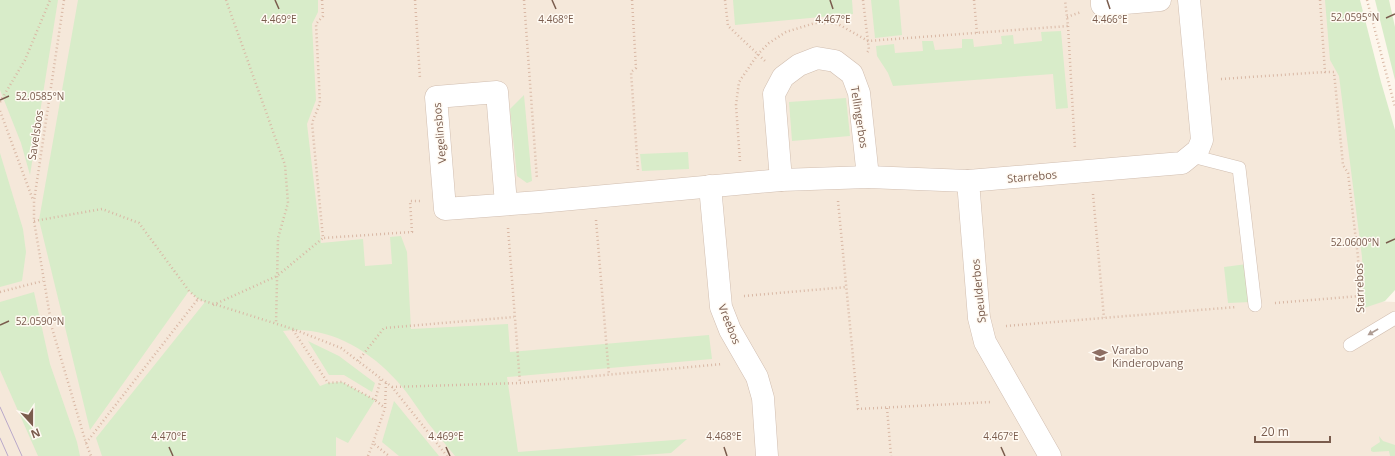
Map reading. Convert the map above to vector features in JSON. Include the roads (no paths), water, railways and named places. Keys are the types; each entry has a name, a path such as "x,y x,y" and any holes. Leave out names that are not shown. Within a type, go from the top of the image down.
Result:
{"street":[{"path":"1102,0 1102,5 1160,0"},
{"path":"1188,0 1202,140 1198,150 1192,156"},
{"name":"Tellingerbos","path":"781,180 774,94 783,77 799,65 817,58 835,61 852,74 858,93 868,177"},
{"name":"Vegelinsbos","path":"497,92 506,204 445,209 436,97 497,92"},
{"name":"Starrebos","path":"710,186 781,180 868,177 968,181 1182,163 1192,156"},
{"name":"Speulderbos","path":"968,181 979,318 985,342 1050,456"},
{"path":"506,204 710,186"},
{"name":"Vreebos","path":"710,186 721,307 730,330 757,377 763,398 767,456"}],"lane":[{"path":"1192,156 1239,168 1255,305"},
{"path":"1350,345 1395,318"}],"tram line":[{"path":"0,407 22,456"},
{"path":"0,438 8,456"}],"place":[{"name":"Varabo Kinderopvang","path":"1100,355"}]}
